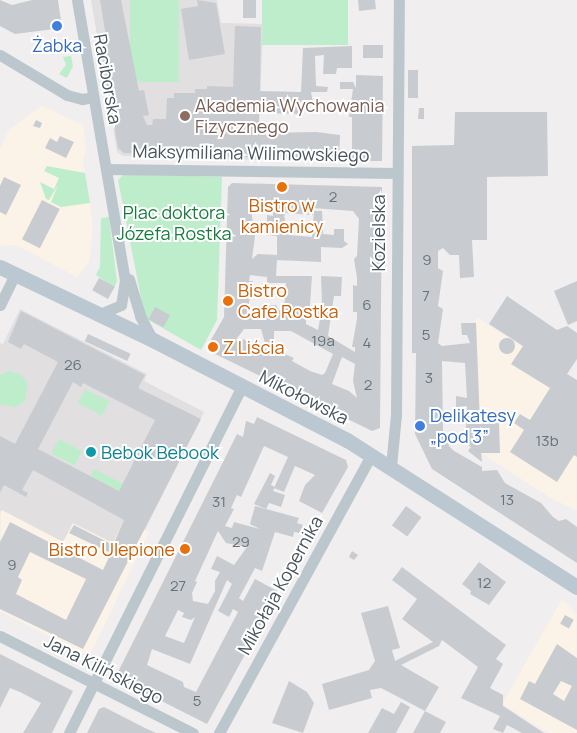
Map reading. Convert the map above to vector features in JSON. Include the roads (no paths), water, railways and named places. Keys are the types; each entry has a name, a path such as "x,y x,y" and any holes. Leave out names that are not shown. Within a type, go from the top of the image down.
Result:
{"main road":[{"name":"Mikołowska","path":"0,266 153,340 372,454 577,587"}],"street":[{"name":"Raciborska","path":"76,0 122,253 140,316 153,340"},
{"name":"Kozielska","path":"391,466 396,415 395,174 399,0"},
{"path":"0,55 67,95 82,99 93,97"},
{"name":"Maksymiliana Wilimowskiego","path":"106,169 395,174"},
{"name":"Raciborska","path":"100,314 120,305 125,292 122,253"},
{"path":"0,305 15,274"},
{"path":"70,733 242,386"},
{"name":"Mikołaja Kopernika","path":"219,733 372,454"},
{"name":"Jana Kilińskiego","path":"0,636 193,733"}],"place":[{"name":"Żabka","path":"57,26"},
{"name":"Akademia Wychowania Fizycznego","path":"185,116"},
{"name":"Bistro w kamienicy","path":"282,187"},
{"name":"Bistro Cafe Rostka","path":"228,301"},
{"name":"Z Liścia","path":"213,347"},
{"name":"Delikatesy „pod 3”","path":"420,426"},
{"name":"Bebok Bebook","path":"91,452"},
{"name":"Bistro Ulepione","path":"185,549"}],"park label":[{"name":"Plac doktora Józefa Rostka","path":"174,223"}]}
